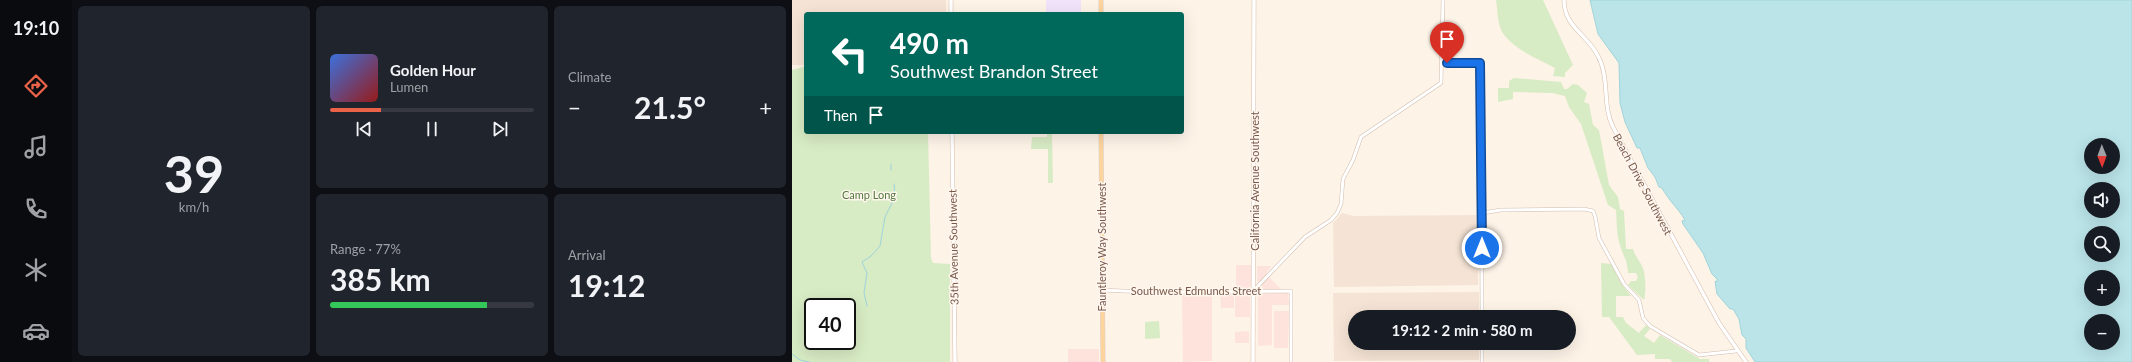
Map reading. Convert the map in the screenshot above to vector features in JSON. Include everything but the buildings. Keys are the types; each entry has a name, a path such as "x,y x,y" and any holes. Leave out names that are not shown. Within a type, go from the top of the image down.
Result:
{"main road":[{"path":"951,0 951,12"},
{"path":"1101,0 1101,12"},
{"name":"California Avenue Southwest","path":"1253,362 1254,0"},
{"name":"Beach Drive Southwest","path":"1564,0 1568,20 1591,44 1602,64 1608,114 1613,128 1702,292 1736,350 1746,362"},
{"name":"35th Avenue Southwest","path":"952,134 954,362"},
{"name":"Fauntleroy Way Southwest","path":"1101,134 1101,290 1103,362"}],"street":[{"path":"1254,290 1305,237 1331,220 1337,213 1341,204 1343,179 1353,160 1361,137 1438,86 1442,79 1443,63 1443,0"},
{"path":"1443,63 1480,63 1482,310"},
{"path":"1482,213 1501,210 1584,209 1594,212 1599,238 1622,281 1639,300 1643,318 1650,326 1699,355 1736,350"},
{"name":"Southwest Edmunds Street","path":"1101,290 1146,292 1254,290 1291,291 1291,362"},
{"path":"1482,350 1482,362"}],"shaded area":[{"path":"792,0 946,0 946,12 804,12 804,65 792,65"},
{"path":"1046,0 1081,0 1081,12 1046,12"},
{"path":"1342,213 1354,216 1478,215 1478,285 1334,287 1333,223"},
{"path":"1236,265 1251,265 1251,286 1248,288 1236,289"},
{"path":"1257,266 1271,266 1266,274 1281,289 1264,289 1257,280"},
{"path":"1479,292 1479,310 1348,310 1348,350 1479,350 1479,360 1334,361 1333,293"},
{"path":"1288,293 1289,305 1272,305 1272,345 1258,346 1258,294"},
{"path":"1220,294 1234,294 1234,308 1221,308"},
{"path":"1235,294 1250,294 1250,317 1235,317"},
{"path":"1182,295 1212,295 1212,361 1183,362"},
{"path":"1274,311 1289,311 1288,348 1274,348"},
{"path":"1249,331 1249,343 1235,343 1235,332"},
{"path":"1068,349 1099,349 1099,362 1068,362"}],"green space":[{"path":"1496,0 1543,0 1573,65 1565,73 1565,77 1553,76 1555,68 1528,54 1505,36 1499,24"},
{"name":"Camp Long","path":"804,67 804,134 928,134 931,258 933,263 950,264 950,362 792,362 792,70"},
{"path":"1514,78 1561,82 1564,89 1567,89 1573,84 1578,85 1587,93 1584,102 1589,104 1593,125 1599,130 1609,185 1618,197 1620,209 1624,211 1626,249 1633,249 1643,269 1645,283 1644,300 1628,285 1631,281 1636,281 1638,277 1636,273 1628,273 1618,239 1616,210 1608,205 1581,124 1569,107 1565,96 1552,93 1513,92 1513,99 1498,102 1498,88 1509,88 1509,81"},
{"path":"1047,134 1052,134 1053,183 1048,183 1048,149 1031,149 1032,137 1047,137"},
{"path":"1601,263 1611,264 1621,283 1631,296 1616,296 1616,317 1623,317 1626,323 1639,333 1646,325 1650,329 1644,336 1654,343 1660,335 1700,359 1709,359 1709,362 1672,362 1670,359 1655,359 1655,354 1637,355 1609,317 1602,317"},
{"path":"1159,321 1160,338 1145,339 1145,322"}],"water":[{"path":"1590,0 2132,0 2132,362 1755,362 1746,348 1746,339 1742,335 1739,319 1733,309 1730,309 1717,294 1715,281 1717,282 1717,279 1712,274 1703,253 1683,224 1682,221 1685,220 1662,188 1659,187 1655,177 1648,168 1640,148 1637,148 1625,122 1620,103 1619,63 1598,34"}],"waterway":[{"path":"891,164 891,170"},
{"path":"867,306 864,293 867,273 862,262 871,256 880,246 885,217 895,197 894,184"},
{"path":"792,354 800,360 809,362"}],"route":[{"path":"1447,63 1480,63 1482,248"}]}
